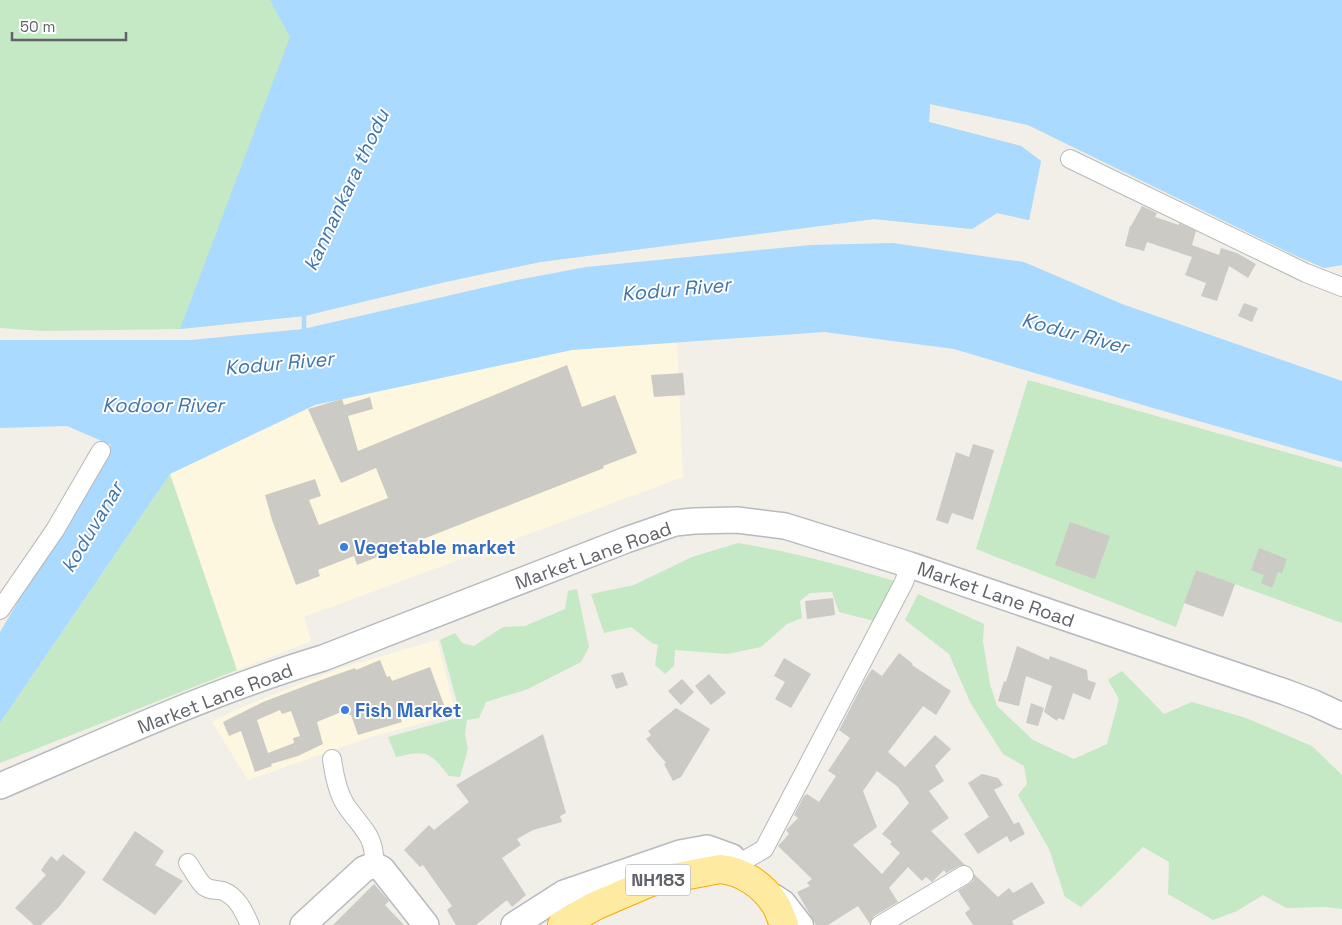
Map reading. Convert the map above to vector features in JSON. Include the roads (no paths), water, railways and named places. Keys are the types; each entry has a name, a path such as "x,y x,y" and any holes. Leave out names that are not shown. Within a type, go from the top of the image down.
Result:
{"highway":[{"name":"NH183","path":"562,925 595,906 651,882 720,869 731,864 760,885 775,904 784,925"}],"main road":[{"name":"Market Lane Road","path":"0,786 184,707 323,658 626,540 675,523 730,520 786,526 910,565 1314,702 1342,716"},
{"path":"514,925 564,893 680,853 707,848 731,864"},
{"path":"303,925 364,869 374,865 382,869 426,925"}],"street":[{"path":"1070,160 1306,273 1342,287"},
{"path":"0,610 55,530 101,451"},
{"path":"731,864 745,860 764,849 904,582 910,565"},
{"path":"332,759 335,776 344,803 370,836 375,852 374,865"},
{"path":"188,863 204,886 212,890 222,890 229,894 243,908 250,925"},
{"path":"880,925 964,875"},
{"path":"760,885 784,902 802,925"}],"water":[{"path":"270,0 1342,0 1342,265 1324,268 1292,254 1028,125 930,104 929,122 1021,146 1041,161 1029,220 997,213 972,229 874,219 540,262 445,282 304,316 180,329 290,37"},
{"name":"Kodoor River","path":"893,243 1024,262 1122,304 1342,381 1342,462 954,349 824,332 572,350 315,405 170,474 0,723 0,632 111,445 67,426 0,428 0,340 191,340 303,329 517,280 586,267 811,245"}],"waterway":[{"name":"kannankara thodu","path":"304,310 304,335"}],"place":[{"name":"Vegetable market","path":"344,547"},
{"name":"Fish Market","path":"345,710"}],"water label":[{"name":"Kodur River","path":"676,289"},
{"name":"Kodur River","path":"1075,333"},
{"name":"Kodur River","path":"279,363"},
{"name":"koduvanar","path":"92,527"}]}
